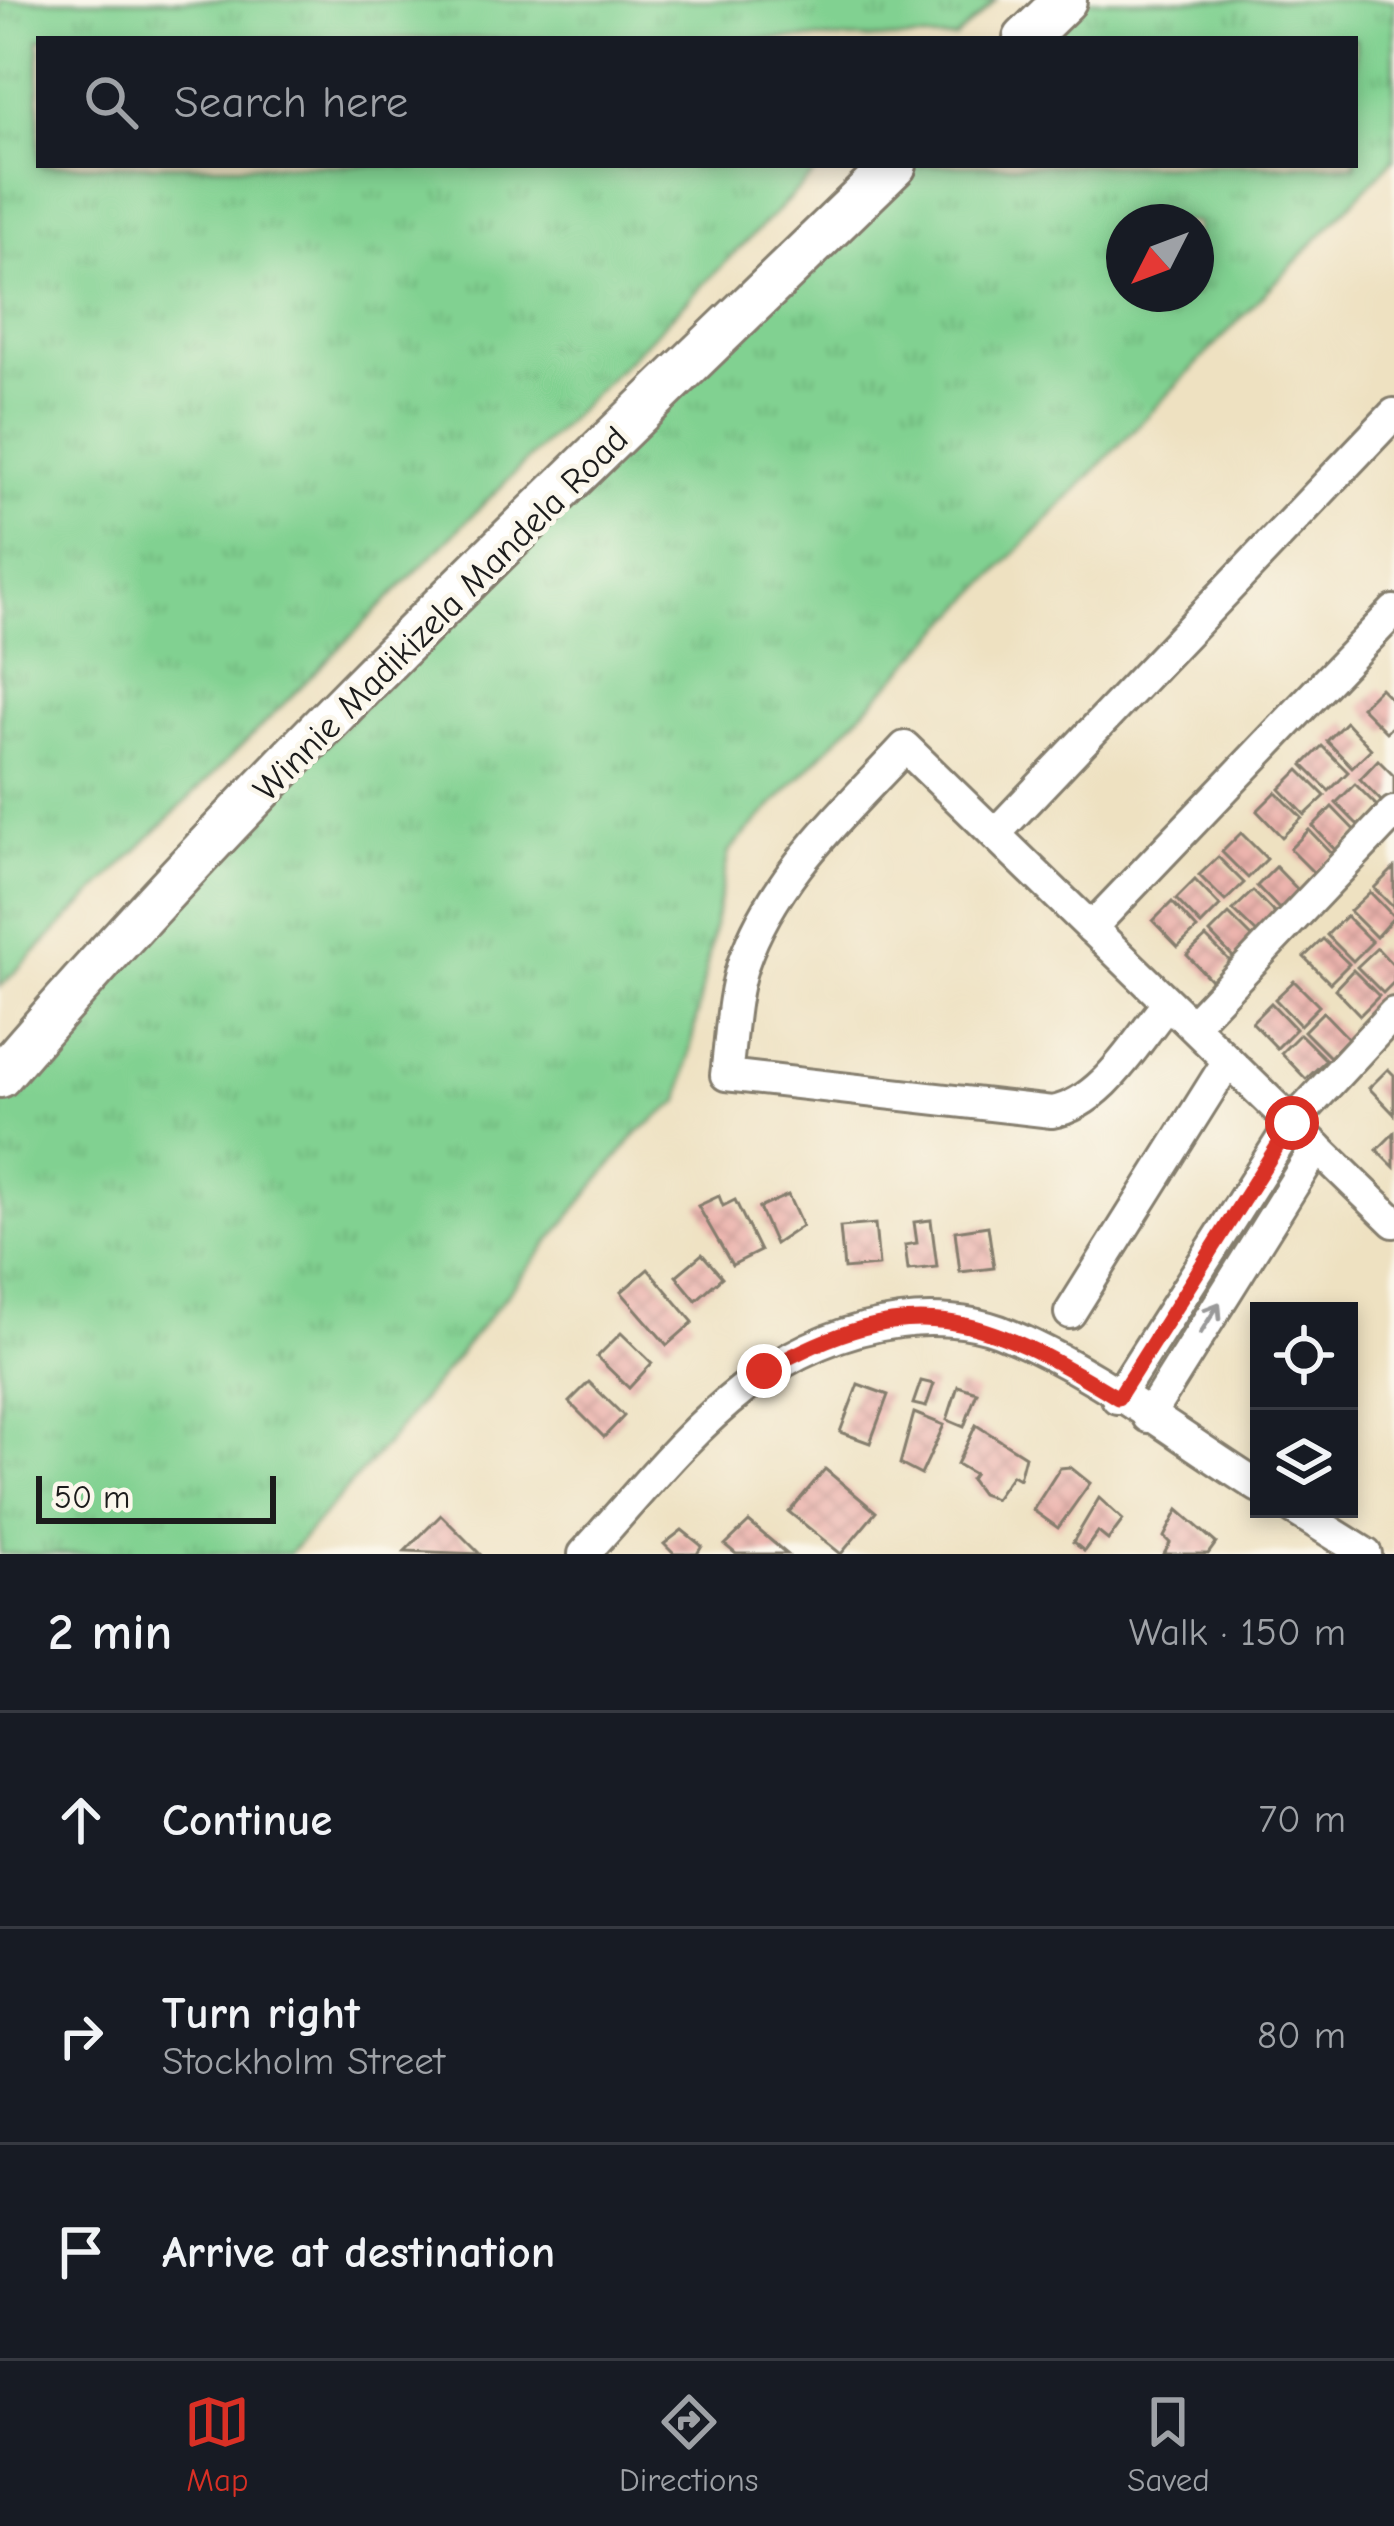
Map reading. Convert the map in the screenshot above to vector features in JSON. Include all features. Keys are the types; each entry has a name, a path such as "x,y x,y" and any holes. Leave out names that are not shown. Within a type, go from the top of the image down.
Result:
{"main road":[{"path":"1028,36 1065,0"},
{"name":"Winnie Madikizela Mandela Road","path":"0,1076 122,936 467,581 893,168"}],"street":[{"path":"994,833 1394,414"},
{"path":"1091,928 1394,611"},
{"path":"1168,1003 1090,1096 1072,1109 1052,1112 726,1075 742,967 767,910 790,871 905,747 1317,1148 1392,1215"},
{"path":"1192,1025 1394,812"},
{"path":"1118,1398 1292,1123 1394,1013"},
{"path":"1070,1313 1228,1061"},
{"path":"1148,1417 1317,1148"},
{"path":"584,1554 710,1416 764,1371 815,1342 876,1325 931,1318 996,1330 1118,1398 1250,1481"},
{"path":"1308,1518 1366,1554"}],"green space":[{"path":"0,0 996,0 958,36 36,36 36,168 820,168 0,987"},
{"path":"1065,0 1394,0 1394,159 729,851 680,1101 638,1132 387,1443 289,1554 0,1554 0,1076 892,168 1358,168 1358,36 1028,36"}],"building":[{"path":"1380,688 1394,702 1394,725 1386,732 1361,707"},
{"path":"1346,722 1371,749 1352,767 1327,741"},
{"path":"1322,746 1348,772 1329,791 1303,765"},
{"path":"1378,760 1394,776 1394,796 1385,805 1360,779"},
{"path":"1299,770 1325,796 1305,815 1280,789"},
{"path":"1355,784 1381,810 1362,829 1336,803"},
{"path":"1276,792 1302,818 1282,837 1257,811"},
{"path":"1332,807 1358,834 1338,853 1313,826"},
{"path":"1309,830 1334,856 1316,875 1290,849"},
{"path":"1241,833 1267,859 1248,878 1222,852"},
{"path":"1218,857 1244,883 1225,901 1199,875"},
{"path":"1276,867 1301,893 1282,912 1257,886"},
{"path":"1394,868 1394,908 1374,888"},
{"path":"1195,880 1220,906 1201,925 1176,899"},
{"path":"1253,891 1278,917 1259,935 1233,910"},
{"path":"1370,892 1394,917 1376,937 1350,911"},
{"path":"1172,902 1197,929 1178,947 1153,921"},
{"path":"1229,914 1255,940 1235,959 1210,933"},
{"path":"1346,916 1372,942 1353,961 1327,935"},
{"path":"1206,937 1232,963 1213,982 1187,955"},
{"path":"1323,939 1349,964 1330,983 1304,957"},
{"path":"1377,948 1394,966 1394,982 1383,993 1357,967"},
{"path":"1353,970 1379,996 1360,1015 1335,989"},
{"path":"1294,981 1319,1006 1300,1025 1275,999"},
{"path":"1271,1003 1296,1029 1277,1048 1252,1022"},
{"path":"1323,1012 1348,1038 1330,1057 1304,1031"},
{"path":"1300,1034 1326,1060 1306,1079 1281,1053"},
{"path":"1388,1069 1394,1075 1394,1114 1369,1088"},
{"path":"1394,1133 1394,1167 1377,1150"},
{"path":"788,1195 802,1226 775,1244 759,1208"},
{"path":"719,1196 723,1206 735,1200 760,1251 732,1265 698,1206"},
{"path":"931,1220 937,1267 908,1270 905,1245 917,1243 914,1222"},
{"path":"875,1224 879,1266 844,1269 840,1227"},
{"path":"988,1226 994,1268 960,1272 955,1231"},
{"path":"702,1254 722,1277 696,1300 676,1276"},
{"path":"648,1269 693,1322 667,1345 621,1292"},
{"path":"621,1333 652,1363 629,1388 597,1357"},
{"path":"921,1381 934,1384 926,1407 913,1404"},
{"path":"589,1382 624,1416 604,1437 569,1402"},
{"path":"858,1384 888,1395 870,1443 840,1432"},
{"path":"958,1386 977,1392 964,1427 947,1420"},
{"path":"914,1413 944,1425 921,1475 900,1464"},
{"path":"976,1425 1025,1456 1019,1479 1012,1475 995,1499 981,1494 970,1479 974,1474 957,1464"},
{"path":"1070,1467 1090,1483 1058,1528 1033,1510 1060,1468"},
{"path":"825,1469 876,1512 841,1554 789,1512"},
{"path":"1099,1498 1123,1520 1108,1540 1098,1532 1084,1551 1073,1542"},
{"path":"1178,1510 1216,1543 1208,1554 1164,1554 1170,1543 1164,1537"},
{"path":"441,1515 480,1554 405,1551"},
{"path":"749,1522 787,1554 736,1554 725,1545"},
{"path":"682,1530 702,1546 697,1554 674,1554 664,1544"}],"route":[{"path":"764,1371 815,1342 876,1325 931,1318 996,1330 1044,1352 1118,1398 1292,1123"}]}
